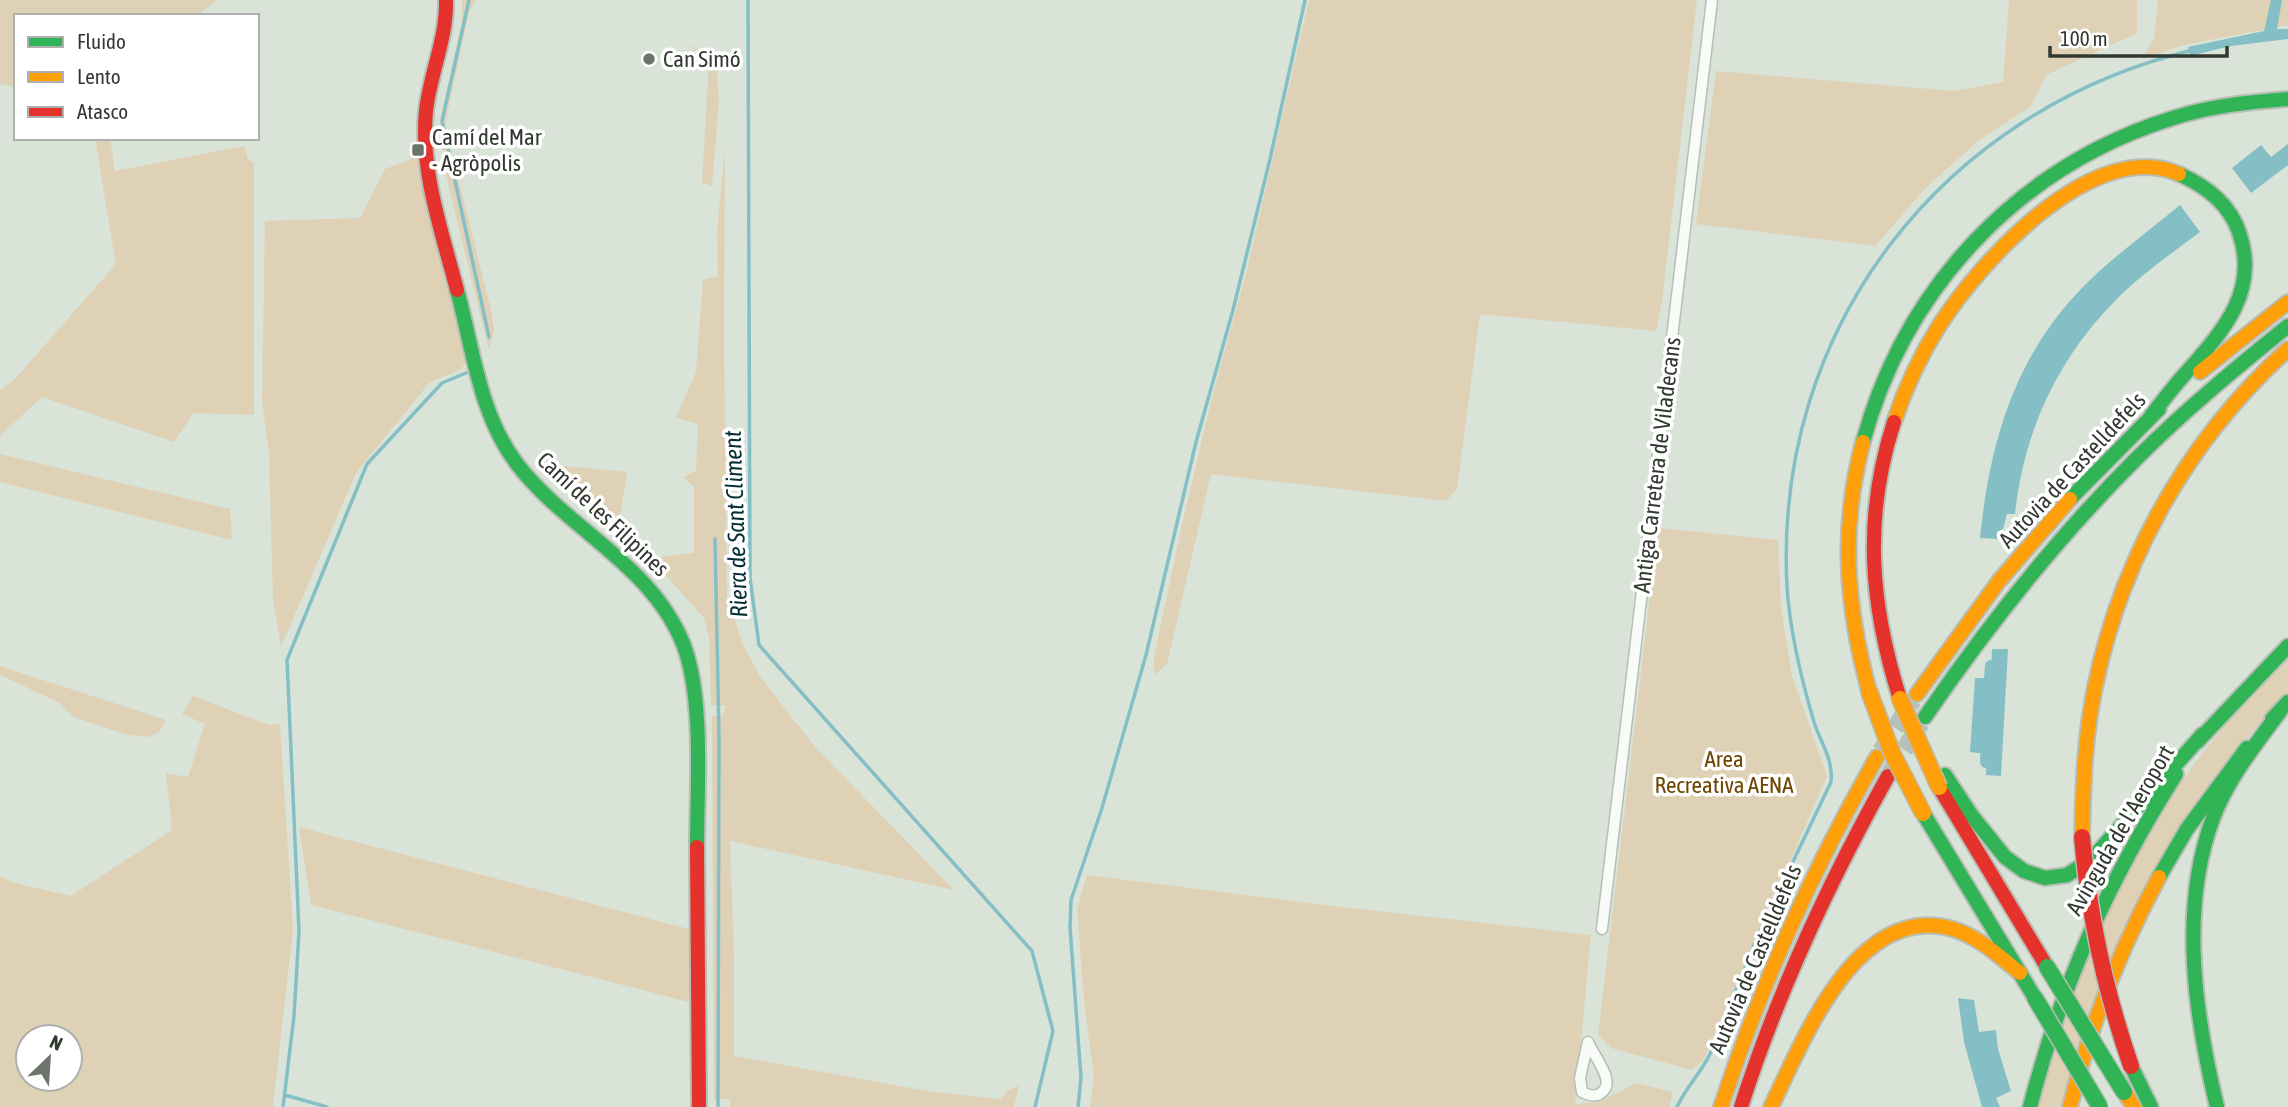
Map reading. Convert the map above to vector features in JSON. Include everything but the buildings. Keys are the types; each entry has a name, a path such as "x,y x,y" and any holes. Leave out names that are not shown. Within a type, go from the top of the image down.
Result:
{"main road":[{"name":"Camí de les Filipines","path":"446,0 444,38 429,91 426,150 439,216 482,388 500,438 537,487 648,584 668,611 687,656 696,720 699,1107"},
{"path":"2100,1107 1923,813 1892,753 1869,691 1853,625 1849,590 1848,527 1853,484 1861,444 1885,371 1919,308 1936,283 1997,217 2055,172 2090,151 2160,122 2196,111 2288,99"},
{"path":"2134,1107 2047,967 1913,734 1888,661 1878,606 1873,529 1885,453 1910,381 1930,341 1956,300 1985,265 2041,214 2097,178 2137,167 2171,170 2188,176 2213,192 2226,205 2238,226 2245,264 2244,281 2230,318 2213,344 2151,416"},
{"name":"Autovia de Castelldefels","path":"1917,694 1982,603 2057,513 2151,416 2208,365 2288,302"},
{"name":"Autovia de Castelldefels","path":"1925,718 2004,607 2072,526 2123,471 2196,401 2288,326"},
{"path":"2151,1107 2118,1031 2098,960 2087,892 2081,797 2085,742 2094,688 2106,637 2126,580 2169,492 2223,416 2288,349"},
{"name":"Avinguda de l'Aeroport","path":"2030,1107 2058,1005 2098,908 2141,830 2203,734 2288,646"},
{"path":"2070,1107 2096,1014 2142,906 2196,815 2232,766 2284,706"},
{"path":"2217,1107 2205,1052 2196,974 2196,901 2202,853 2212,820 2226,792 2255,744 2284,706"},
{"path":"1942,781 2006,859 2025,873 2054,879 2074,873 2091,860 2203,734"},
{"name":"Autovia de Castelldefels","path":"1721,1107 1753,1016 1797,909 1877,757"},
{"name":"Autovia de Castelldefels","path":"1741,1107 1769,1024 1809,929 1841,862 1888,776"},
{"path":"1771,1107 1807,1035 1845,973 1871,946 1889,934 1921,925 1952,929 1970,936 2020,973"}],"street":[{"name":"Antiga Carretera de Viladecans","path":"1602,929 1712,0"},
{"path":"1588,1042 1592,1055 1607,1079 1606,1087 1601,1094 1595,1096 1582,1092 1580,1078 1588,1042"}],"green space":[{"path":"0,0 217,0 200,14 14,14 14,87 0,84"},
{"path":"462,0 476,0 469,12 445,124 492,314 494,329 489,350 444,167 441,117 462,23"},
{"path":"1309,0 1697,0 1662,301 1656,331 1480,314 1457,489 1446,501 1211,474 1167,664 1154,675 1154,657 1182,525 1211,401 1246,274"},
{"path":"2009,0 2137,0 2137,33 2046,75 2031,106 1978,141 1926,188 1875,246 1696,224 1716,71 1954,91 2003,82"},
{"path":"2158,0 2288,0 2288,25 2184,45 2141,59 2154,39"},
{"path":"684,43 716,59 719,101 712,186 702,182 709,61"},
{"path":"95,140 110,140 115,171 244,146 248,160 254,162 254,415 194,413 174,442 42,397 0,436 0,390 15,379 116,264"},
{"path":"725,149 727,596 743,645 761,678 816,748 954,890 730,841 734,1056 933,1092 1001,1099 1006,1092 1019,1085 1014,1107 730,1107 730,1099 714,1099 712,716 723,715 726,706 711,705 709,638 704,618 650,558 694,553 694,487 683,477 696,471 698,424 676,418 696,372 703,280 718,276 717,231"},
{"path":"419,156 467,357 462,369 430,382 356,473 281,647 273,599 269,454 262,401 265,221 360,218 385,169"},
{"path":"0,454 230,509 232,540 0,482"},
{"path":"544,464 627,472 618,530 563,486"},
{"name":"Area Recreativa AENA","path":"1658,528 1778,540 1781,607 1792,676 1827,776 1703,1061 1692,1070 1611,1048 1598,1035"},
{"path":"2288,658 2288,694 2220,771 2162,857 2137,902 2096,996 2063,1107 2037,1107 2052,1044 2073,983 2099,922 2129,864 2202,754"},
{"path":"0,666 166,720 159,732 148,737 124,734 74,717 58,702 0,675"},
{"path":"193,696 269,725 280,724 293,929 273,1107 0,1107 0,876 15,883 71,896 172,830 166,773 188,777 205,724 182,714"},
{"path":"299,827 689,929 689,1002 311,905"},
{"path":"1087,875 1591,935 1575,1104 1599,1102 1636,1083 1673,1092 1669,1107 1090,1107 1094,1078 1084,1000 1077,909"}],"water":[{"path":"2271,0 2282,0 2277,29 2288,29 2288,39 2231,46 2190,56 2188,47 2264,31"},
{"path":"2288,144 2288,165 2251,193 2232,168 2261,145 2271,157"},
{"path":"2180,205 2200,232 2124,292 2082,340 2049,393 2037,422 2027,451 2015,514 1998,514 1997,539 1980,538 1991,466 2000,432 2025,367 2043,336 2064,307 2090,280"},
{"path":"1992,649 2008,649 2001,776 1986,775 1987,754 1970,752 1975,678 1991,678"},
{"path":"1958,998 1974,1000 1979,1032 1996,1030 1998,1049 2011,1091 1996,1098 2000,1107 1982,1107 1964,1042"}],"waterway":[{"path":"469,0 442,121 489,337"},
{"name":"Riera de Sant Climent","path":"748,0 750,578 759,645 1032,951 1053,1031 1035,1107"},
{"path":"1078,1107 1081,1078 1070,927 1071,900 1102,808 1146,655 1196,442 1233,310 1270,159 1305,0"},
{"path":"1677,1107 1710,1054 1759,933 1831,782 1829,759 1814,722 1801,672 1787,587 1790,492 1809,402 1843,319 1891,244 1951,178 2022,123 2103,80 2193,50"},
{"path":"283,1107 294,1016 299,931 287,660 367,464 442,383 466,373"},
{"path":"1998,525 2004,501"},
{"path":"715,539 719,738 718,1107"},
{"path":"1989,693 1991,666"},
{"path":"1986,762 1987,739"},
{"path":"285,1095 327,1107"}],"tunnel":[{"path":"1881,751 1913,700"},
{"path":"1890,773 1921,723"}],"traffic: fast":[{"path":"1863,442 1882,386 1908,333 1939,284 1976,240 2018,201 2066,167 2117,139 2201,110 2288,99"},
{"path":"2151,416 2224,326 2234,310 2245,274 2239,232 2229,212 2207,190 2179,174"},
{"path":"457,290 479,380 504,445 538,487 631,570 652,593 670,618 684,646 697,718 697,847"},
{"path":"1925,717 2024,583 2107,489 2191,407 2288,326"},
{"path":"2070,499 2159,409"},
{"path":"2197,742 2288,646"},
{"path":"2272,719 2288,702"},
{"path":"2217,1107 2197,999 2194,962 2196,889 2203,853 2219,803 2243,762 2281,710"},
{"path":"1945,775 1972,816 2005,857 2024,871 2045,878 2067,875 2091,860 2203,734"},
{"path":"2159,877 2187,829 2247,748"},
{"path":"2030,1107 2057,1018 2090,934 2129,854 2176,774"},
{"path":"1923,813 2035,998"},
{"path":"2047,967 2124,1092"},
{"path":"2035,998 2100,1107"},
{"path":"2131,1066 2151,1107"}],"traffic: slow":[{"path":"1894,422 1919,361 1939,326 1982,270 2010,240 2042,212 2076,189 2111,173 2146,167 2179,174"},
{"path":"2200,372 2288,302"},
{"path":"2082,837 2090,715 2100,663 2115,612 2134,563 2158,515 2215,427 2288,349"},
{"path":"1863,442 1851,506 1849,567 1855,628 1869,691"},
{"path":"1917,694 1999,581 2070,499"},
{"path":"1869,691 1892,753 1923,813"},
{"path":"1900,699 1939,787"},
{"path":"1721,1107 1753,1016 1790,928 1831,842 1877,757"},
{"path":"2070,1107 2107,989 2159,877"},
{"path":"1771,1107 1818,1013 1838,982 1862,955 1889,935 1919,926 1953,929 1980,942 2020,973"},
{"path":"2124,1092 2134,1107"}],"traffic: jam":[{"path":"446,0 444,28 428,97 425,134 429,179 457,290"},
{"path":"1894,422 1878,492 1874,561 1882,629 1900,699"},
{"path":"1741,1107 1771,1021 1806,938 1845,856 1888,776"},
{"path":"1939,787 2047,967"},
{"path":"2082,837 2099,953 2131,1066"},
{"path":"697,847 699,1107"}],"place":[{"name":"Can Simó","path":"649,59"},
{"name":"Camí del Mar - Agròpolis","path":"418,150"}]}
